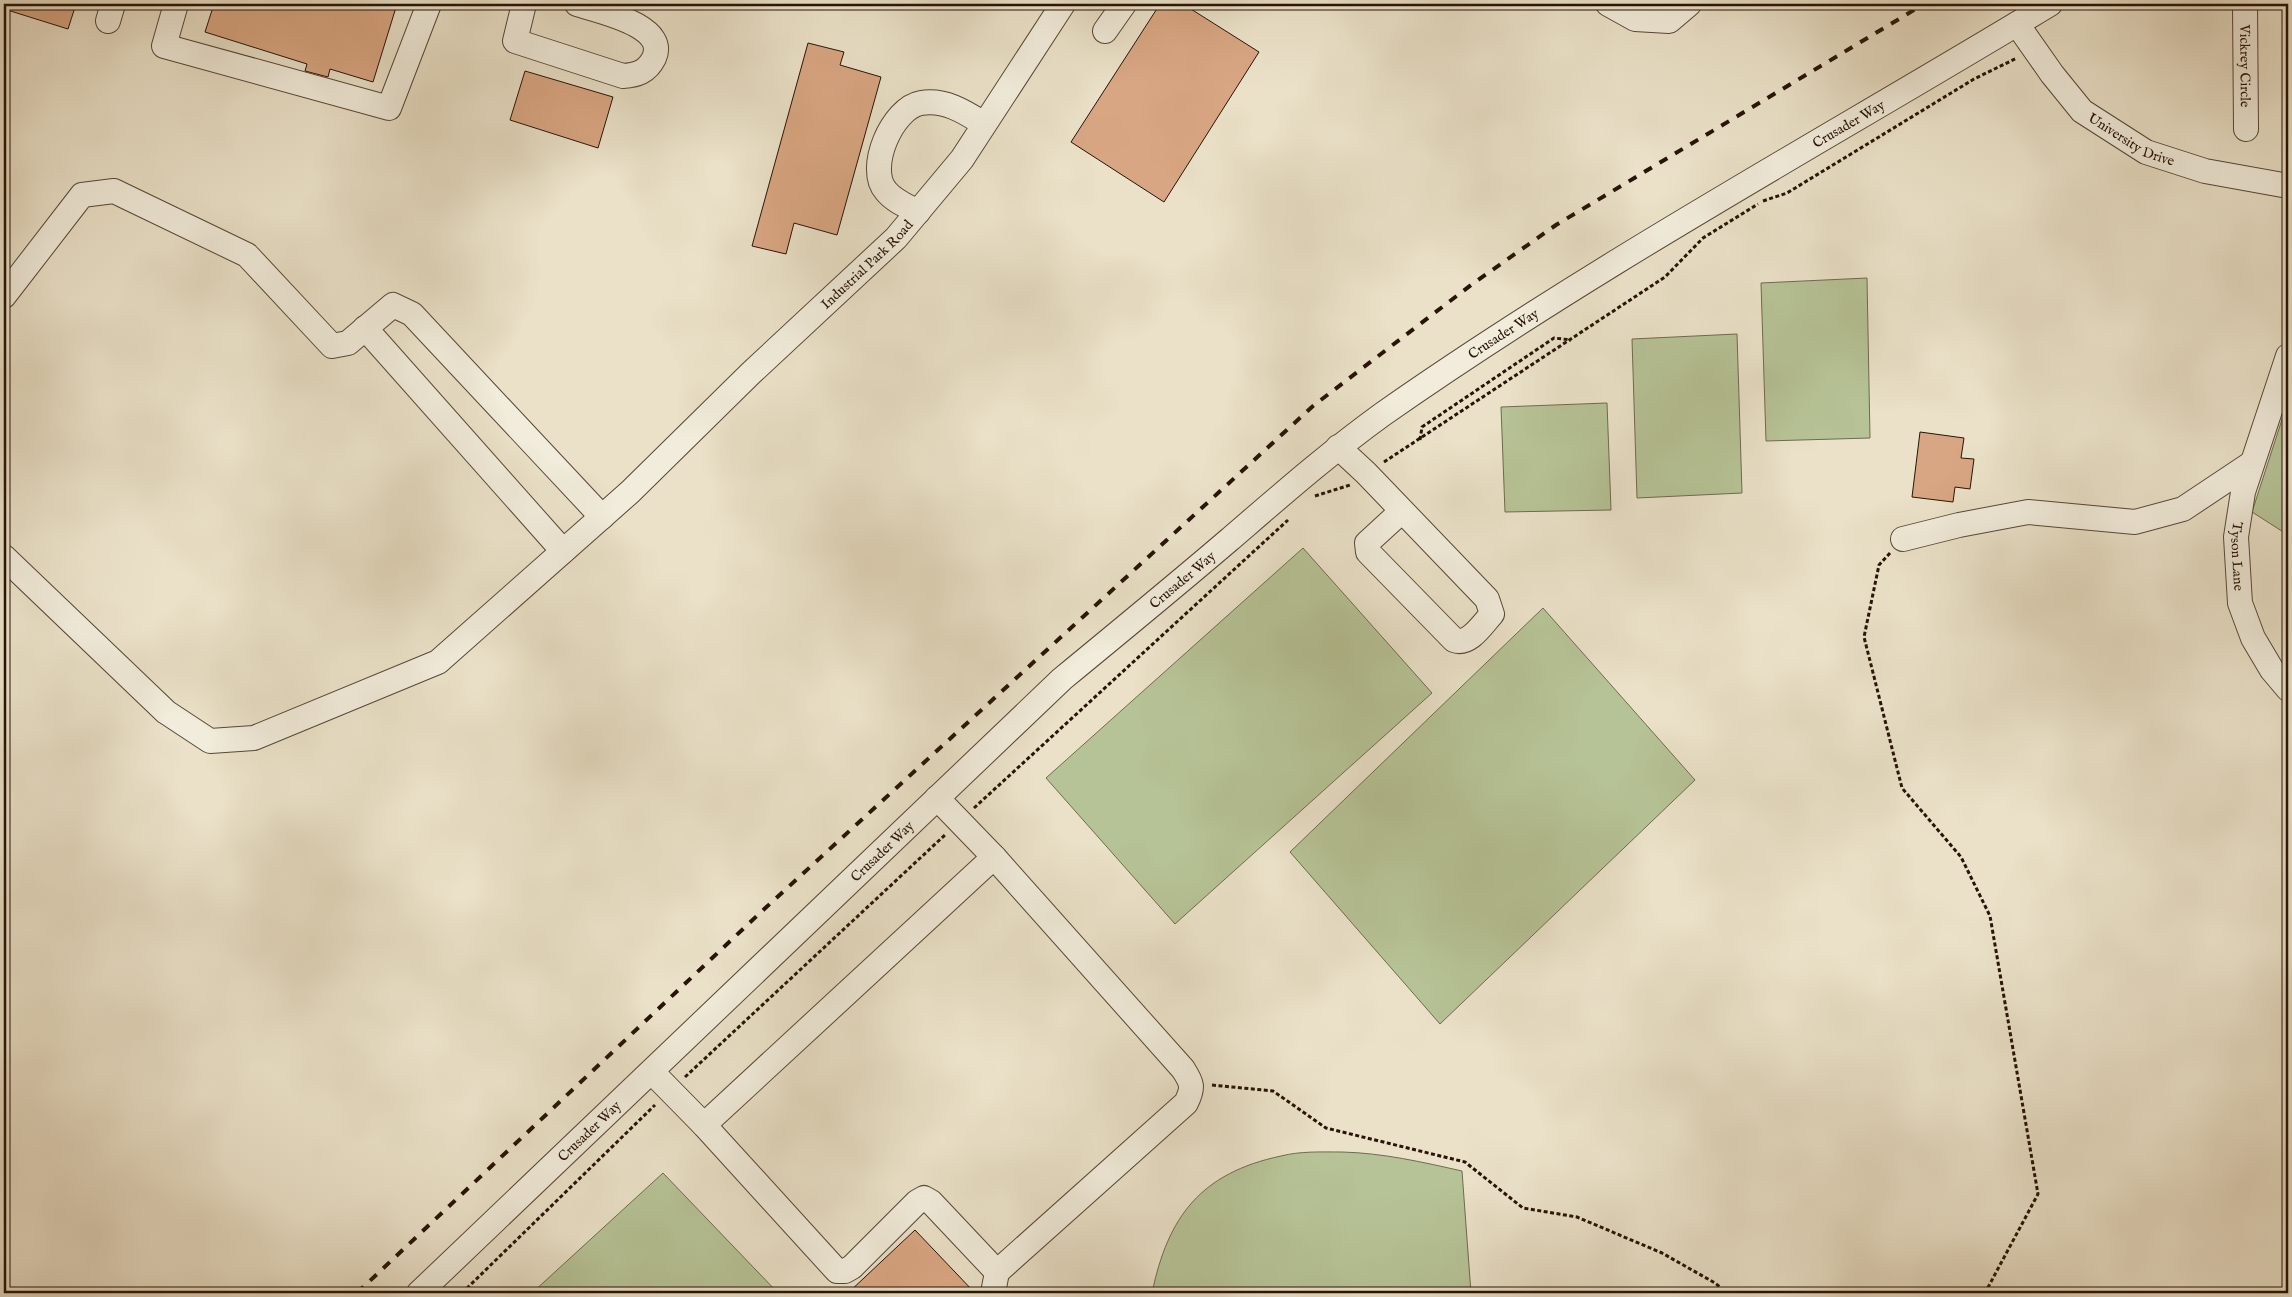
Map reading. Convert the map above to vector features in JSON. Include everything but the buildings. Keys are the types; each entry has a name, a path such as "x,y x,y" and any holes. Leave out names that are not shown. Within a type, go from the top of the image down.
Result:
{"street":[{"path":"176,4 164,46 389,108 429,4"},
{"path":"524,4 515,41 623,76 638,74 649,66 655,55 654,39 646,29 577,4"},
{"name":"Industrial Park Road","path":"4,557 166,712 210,742 254,738 438,662 630,492 751,373 890,244 962,159 1063,4"},
{"path":"1105,31 1124,4"},
{"path":"1608,4 1635,19 1669,20 1689,4"},
{"name":"Crusader Way","path":"419,1293 1062,679 1149,608 1338,447 1383,414 1616,260 2050,4"},
{"name":"Vickrey Circle","path":"2245,4 2246,129"},
{"name":"University Drive","path":"2017,24 2052,74 2082,111 2146,152 2205,171 2288,186"},
{"path":"918,212 898,202 885,191 880,180 880,162 894,122 906,109 920,103 934,103 955,106 984,124"},
{"path":"4,296 82,195 114,191 248,255 332,346 348,343 393,305 412,314 602,517"},
{"path":"365,328 563,551"},
{"name":"Tyson Lane","path":"2288,356 2243,492 2236,537 2240,603 2253,638 2272,670 2288,689"},
{"path":"1338,447 1366,473 1487,599 1492,614 1467,640 1460,643 1454,640 1368,552 1368,544 1402,511"},
{"path":"1903,538 2028,512 2135,522 2183,509 2252,463"},
{"path":"652,1072 704,1125 837,1271 845,1271 852,1267 917,1202 924,1198 931,1202 995,1283 1186,1103 1191,1094 1192,1083 1183,1069 994,856 937,798"},
{"path":"704,1125 994,856"}],"path":[{"path":"1313,496 1348,487 1366,473 1420,440 1665,277 1703,238 1765,199 1787,193 1974,79 2035,49"},
{"path":"1420,440 1422,427 1554,338 1571,340"},
{"path":"462,1293 670,1090 1292,516"},
{"path":"1903,538 1880,565 1864,637 1902,788 1961,857 1990,916 2038,1194 1985,1293"},
{"path":"1192,1083 1273,1091 1326,1128 1465,1162 1523,1208 1576,1217 1662,1253 1716,1283 1727,1293"}],"green space":[{"path":"1867,278 1870,438 1766,441 1761,283"},
{"path":"1737,334 1742,493 1637,498 1632,339"},
{"path":"2288,401 2288,535 2252,512"},
{"path":"1607,403 1611,510 1505,512 1501,407"},
{"path":"1303,548 1432,693 1175,924 1046,778"},
{"path":"1543,608 1695,780 1440,1024 1290,852"},
{"path":"1342,1152 1387,1156 1462,1171 1471,1293 1152,1293 1159,1266 1179,1220 1192,1202 1209,1187 1229,1174 1253,1164 1288,1154"},
{"path":"663,1173 778,1293 532,1293"}],"railway":[{"path":"357,1293 761,912 1313,406 1471,285 1556,225 1924,4"}]}
